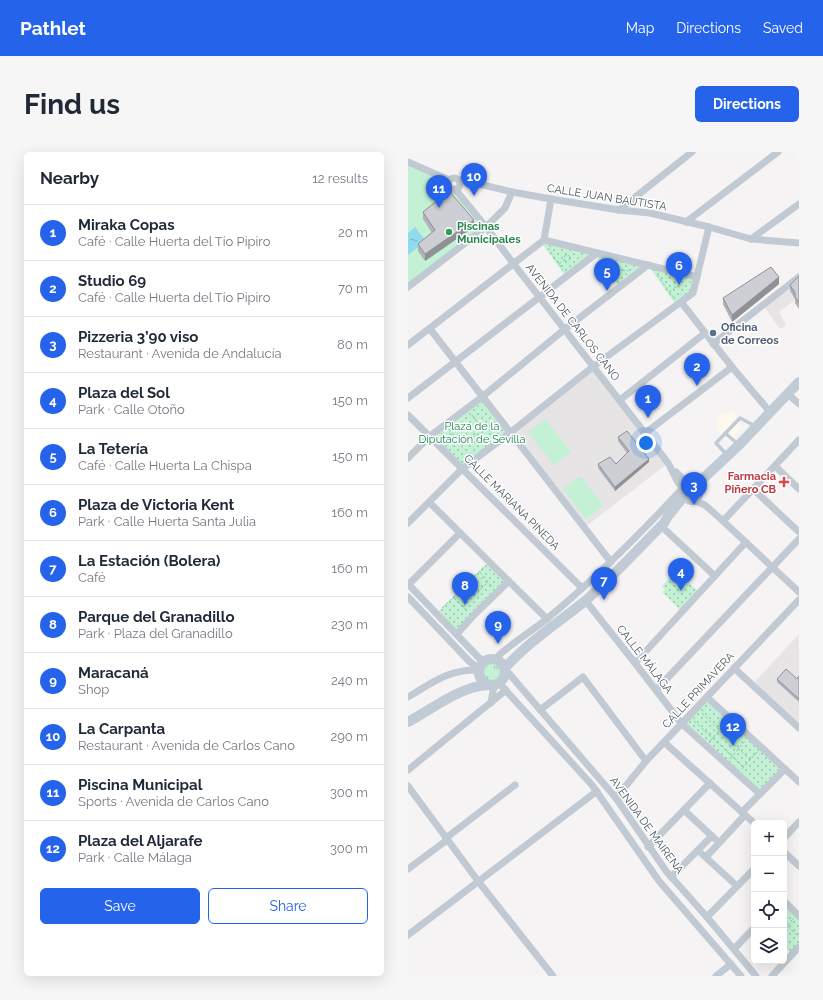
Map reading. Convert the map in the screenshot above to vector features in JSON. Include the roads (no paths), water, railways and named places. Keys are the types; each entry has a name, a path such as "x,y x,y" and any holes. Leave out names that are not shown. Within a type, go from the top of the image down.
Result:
{"street":[{"path":"619,210 692,152"},
{"path":"686,222 778,152"},
{"path":"408,162 450,180 454,178 459,180 460,186 455,190 452,189 449,187 448,183 450,180"},
{"name":"CALLE JUAN BAUTISTA","path":"459,180 551,199 619,210 650,213 751,239 794,244"},
{"name":"AVENIDA DE CARLOS CANO","path":"455,190 486,227 620,400 644,434 668,463 671,469 676,472 691,493"},
{"path":"408,287 486,227 505,208 512,192"},
{"path":"408,346 543,241 551,199"},
{"path":"751,239 799,204"},
{"path":"408,523 462,469 509,430 693,293 709,227"},
{"path":"543,241 697,277"},
{"path":"408,398 597,254"},
{"path":"408,458 430,436 445,424 482,397 621,286 650,266"},
{"path":"714,344 799,277"},
{"path":"680,303 732,368 770,412"},
{"path":"430,329 611,562"},
{"path":"620,400 705,333"},
{"path":"644,434 732,368"},
{"path":"505,669 531,643 585,600 618,571 714,467 726,459 799,382"},
{"path":"788,394 799,404"},
{"name":"CALLE MARIANA PINEDA","path":"408,415 582,588"},
{"path":"723,521 799,440"},
{"path":"775,466 799,489"},
{"path":"753,489 799,532"},
{"path":"496,659 502,652 547,619 630,544 691,493"},
{"path":"691,493 773,566 799,592"},
{"path":"429,502 547,619"},
{"path":"662,525 715,576"},
{"path":"460,533 408,584 457,634 480,668 482,680 497,686 597,791 655,876 741,976"},
{"path":"656,690 799,539"},
{"path":"635,663 746,542"},
{"path":"457,634 509,581"},
{"path":"408,597 469,662 480,668"},
{"name":"CALLE MÁLAGA","path":"585,600 682,724 760,794"},
{"name":"CALLE PRIMAVERA","path":"616,798 646,761 690,717 734,668 799,600"},
{"path":"460,692 489,659 496,659 531,643"},
{"path":"408,770 491,703 497,686 504,677 505,669 502,663 496,659"},
{"path":"408,697 448,674 480,668"},
{"path":"734,668 799,728"},
{"name":"AVENIDA DE MAIRENA","path":"505,669 616,798 648,847 670,877 707,917 756,976"},
{"path":"540,710 582,677 646,761"},
{"path":"408,722 460,692 478,685 497,686"},
{"path":"491,703 497,686"},
{"path":"708,698 799,782"},
{"path":"665,743 751,820"},
{"path":"706,857 760,794 785,769"},
{"path":"648,847 710,783"},
{"path":"408,869 514,785"},
{"path":"408,786 478,881 553,976"},
{"path":"408,935 597,791"},
{"path":"684,810 719,843"},
{"path":"787,835 799,822"},
{"path":"670,877 712,836"},
{"path":"698,850 737,886"},
{"path":"787,855 799,866"},
{"path":"707,917 751,873"},
{"path":"787,904 799,914"},
{"path":"734,949 751,931"},
{"path":"772,976 799,947"},
{"path":"716,976 731,964"}],"lane":[{"path":"726,459 716,443 725,433 740,418 756,426"},
{"path":"725,433 739,445"}],"water":[{"path":"415,227 426,241 408,255 408,233"}],"place":[{"name":"La Carpanta","path":"474,196"},
{"name":"Piscina Municipal","path":"439,208"},
{"name":"Piscinas Municipales","path":"449,232"},
{"name":"Plaza de Victoria Kent","path":"679,285"},
{"name":"La Tetería","path":"607,291"},
{"name":"Oficina de Correos","path":"713,333"},
{"name":"Studio 69","path":"697,386"},
{"name":"Miraka Copas","path":"648,418"},
{"name":"Farmacia Piñero CB","path":"784,482"},
{"name":"Pizzeria 3’90 viso","path":"694,505"},
{"name":"Plaza del Sol","path":"681,591"},
{"name":"La Estación (Bolera)","path":"604,600"},
{"name":"Parque del Granadillo","path":"465,605"},
{"name":"Maracaná","path":"498,644"},
{"name":"Plaza del Aljarafe","path":"733,746"}],"park label":[{"name":"Plaza de la Diputación de Sevilla","path":"472,432"}]}
